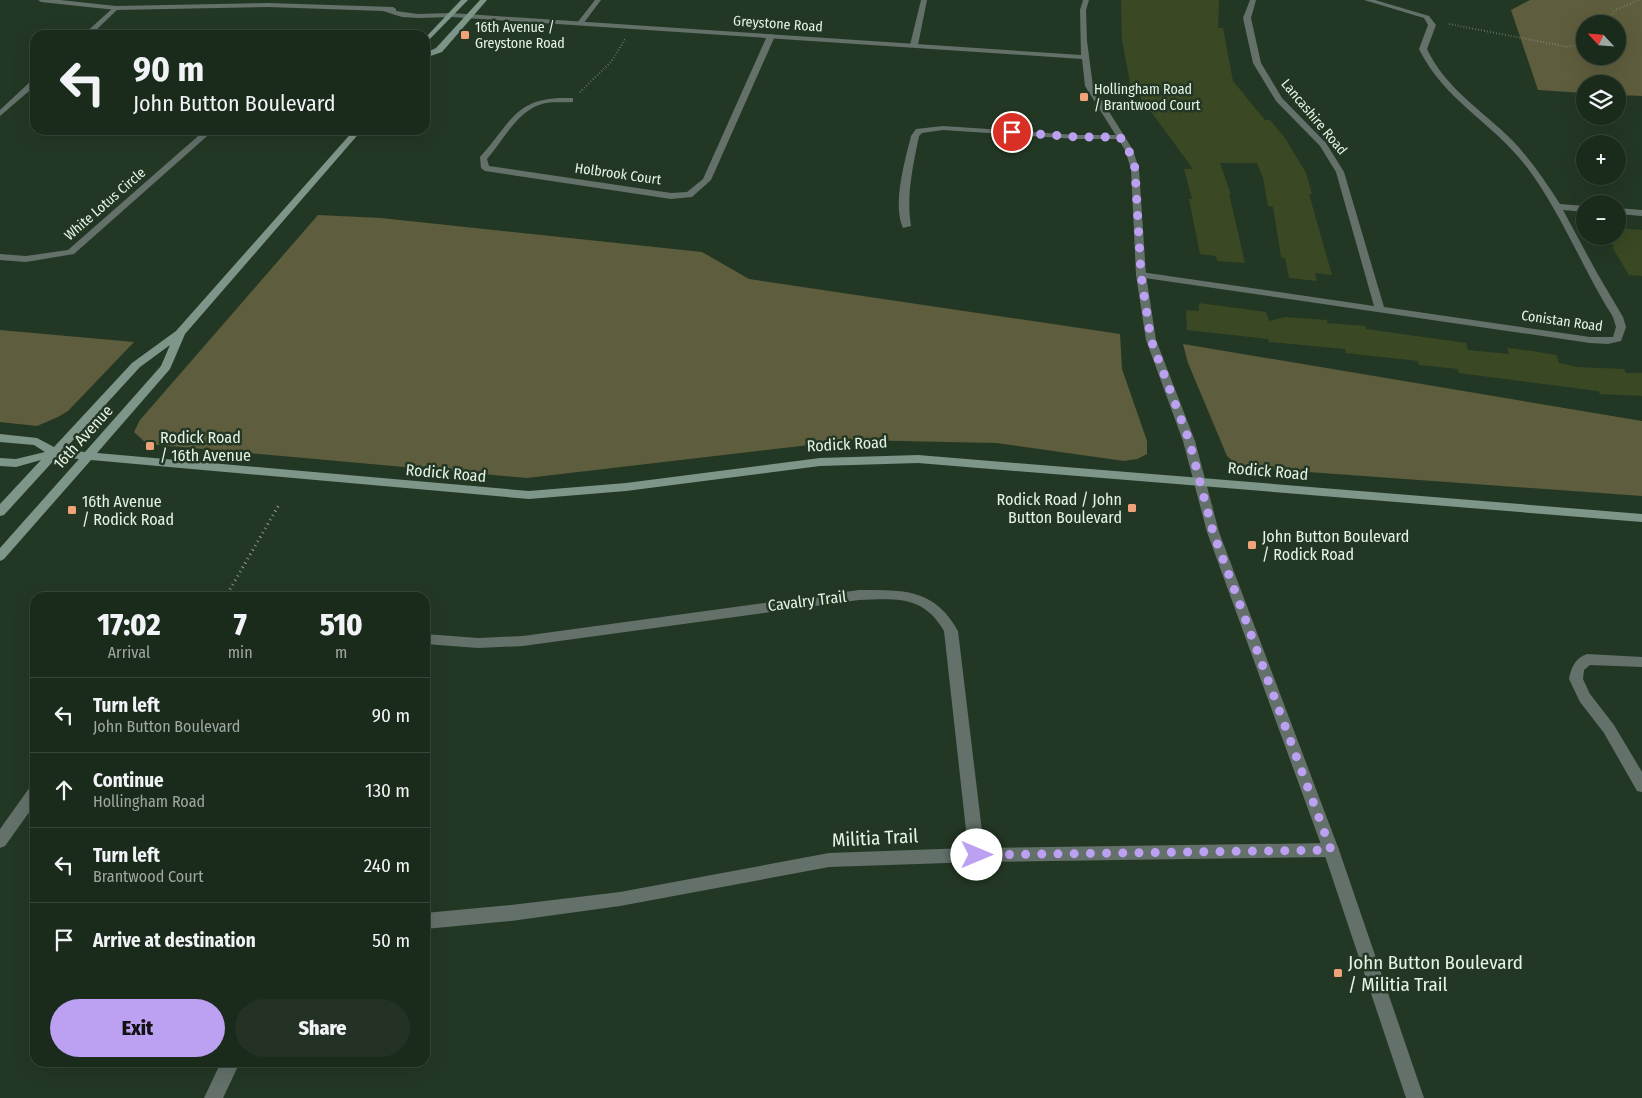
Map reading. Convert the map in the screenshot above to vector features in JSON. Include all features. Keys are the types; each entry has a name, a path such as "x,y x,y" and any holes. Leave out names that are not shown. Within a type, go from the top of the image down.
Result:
{"main road":[{"path":"430,37 465,0"},
{"path":"430,54 439,50 484,0"},
{"name":"16th Avenue","path":"0,512 136,365 180,333 354,135"},
{"name":"16th Avenue","path":"0,556 166,367 180,333"},
{"name":"Rodick Road","path":"0,438 36,442 55,453"},
{"name":"Rodick Road","path":"0,462 16,463 55,453 529,495 591,490 853,458 936,460 1642,518"}],"street":[{"name":"Greystone Road","path":"41,0 116,8 270,3 386,10 397,14 433,17 451,14 1085,57"},
{"path":"581,23 598,0"},
{"path":"914,45 924,0"},
{"path":"1086,0 1083,27 1085,57 1090,86 1133,158 1141,275 1151,340 1189,440 1213,532 1331,850 1415,1098"},
{"name":"Lancashire Road","path":"1253,0 1247,18 1257,63 1279,100 1323,145 1340,172 1380,310"},
{"name":"Conistan Road","path":"1141,275 1590,340 1608,341 1617,339 1620,334 1618,317 1558,206 1532,164 1510,142 1449,89 1430,65 1423,49 1432,25 1427,17 1367,0"},
{"path":"92,30 116,8"},
{"name":"Holbrook Court","path":"570,100 550,100 529,104 483,159 485,168 541,178 671,196 689,195 707,180 771,36"},
{"path":"0,114 30,87"},
{"path":"906,226 903,209 904,193 915,136 918,131 943,128 1077,137 1120,137"},
{"name":"White Lotus Circle","path":"0,257 26,259 71,252 204,135"},
{"path":"1558,206 1576,208"},
{"path":"1626,212 1642,213"},
{"name":"Cavalry Trail","path":"430,638 478,643 523,641 859,595 903,595 920,598 934,606 946,619 951,631 977,855"},
{"path":"1642,662 1587,659 1578,668 1576,679 1585,698 1609,730 1642,786"},
{"path":"0,841 30,799"},
{"name":"Militia Trail","path":"430,921 620,899 829,860 977,855 1331,850"},
{"path":"213,1098 228,1067"}],"path":[{"path":"1612,15 1615,10 1639,0"},
{"path":"1449,24 1568,47 1576,45"},
{"path":"570,100 611,62 633,27"},
{"path":"228,592 280,503"}],"shaded area":[{"path":"1530,0 1642,0 1642,96 1626,95 1626,75 1576,75 1576,92 1538,90 1511,10"},
{"path":"318,215 381,218 702,252 749,279 1120,334 1122,369 1147,441 1147,454 1137,459 1124,461 996,443 852,440 527,478 147,444 134,432 140,420"},
{"path":"0,330 134,342 68,411 37,426 0,422"},
{"path":"1183,344 1642,421 1642,496 1239,467 1227,456 1188,363"}],"building":[{"path":"1121,0 1219,0 1218,28 1223,28 1233,81 1265,120 1270,120 1285,138 1306,173 1312,194 1309,194 1332,275 1315,273 1317,281 1289,278 1285,258 1281,257 1273,207 1268,206 1263,178 1257,163 1220,163 1231,195 1229,194 1245,263 1217,261 1216,256 1200,254 1189,199 1192,199 1184,169 1193,169 1130,83 1122,40"},
{"path":"1626,229 1642,230 1642,276 1629,275 1612,247 1614,247 1613,245 1626,245"},
{"path":"1199,303 1266,312 1269,321 1285,317 1327,320 1327,323 1365,326 1366,329 1466,343 1468,350 1509,354 1507,348 1532,351 1556,355 1559,363 1577,367 1624,369 1626,373 1642,373 1642,396 1600,394 1598,391 1459,373 1458,369 1419,365 1418,361 1346,353 1345,349 1269,342 1268,339 1187,330 1186,310 1199,311"}],"place":[{"name":"16th Avenue / Greystone Road","path":"465,35"},
{"name":"Hollingham Road / Brantwood Court","path":"1084,97"},
{"name":"Rodick Road / 16th Avenue","path":"150,446"},
{"name":"Rodick Road / John Button Boulevard","path":"1132,508"},
{"name":"16th Avenue / Rodick Road","path":"72,510"},
{"name":"John Button Boulevard / Rodick Road","path":"1252,545"},
{"name":"John Button Boulevard / Militia Trail","path":"1338,973"}],"route":[{"path":"977,855 1331,850 1213,532 1189,440 1151,340 1141,275 1138,188 1133,158 1120,137 1077,137 1012,132"}]}
